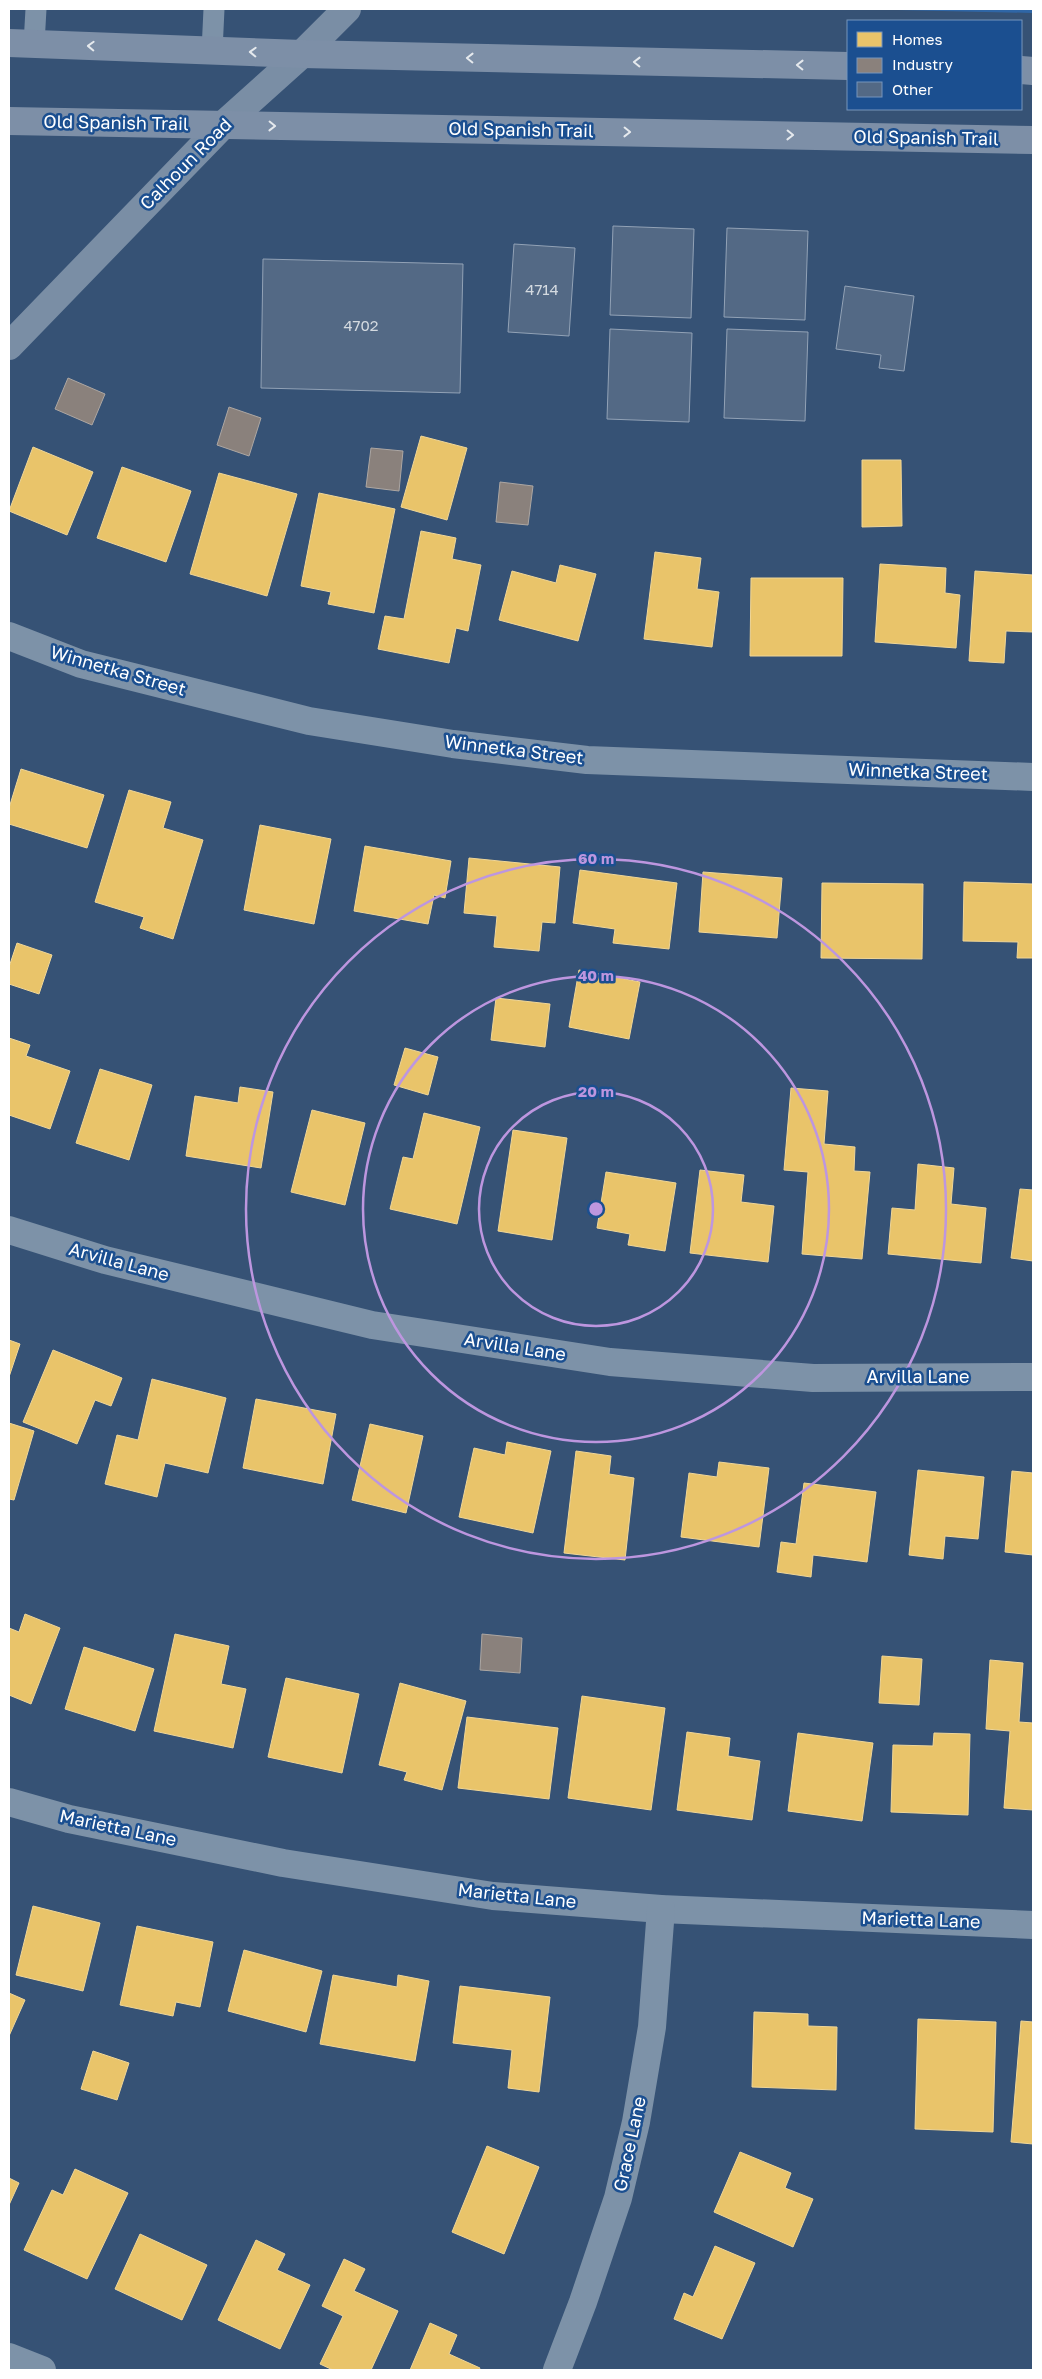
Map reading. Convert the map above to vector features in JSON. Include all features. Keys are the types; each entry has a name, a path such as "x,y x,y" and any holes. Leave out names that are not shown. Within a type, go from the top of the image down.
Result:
{"main road":[{"path":"21,44 302,54 847,66"},
{"name":"Old Spanish Trail","path":"9,121 1033,140"}],"street":[{"name":"Calhoun Road","path":"9,346 223,125 302,54 347,9"},
{"name":"Winnetka Street","path":"9,636 81,664 308,721 453,744 587,760 1033,777"},
{"name":"Arvilla Lane","path":"9,1230 106,1260 372,1325 610,1362 813,1378 1033,1377"},
{"name":"Marietta Lane","path":"9,1802 69,1819 283,1863 492,1896 661,1909 1033,1925"},
{"name":"Grace Lane","path":"557,2370 584,2302 618,2198 636,2122 652,2027 661,1909"},
{"path":"9,2358 42,2370"}],"lane":[{"path":"21,44 36,9"},
{"path":"212,51 214,9"}],"green space":[{"path":"854,9 1033,9 1033,13"}],"building: Homes":[{"path":"421,436 467,448 447,520 401,507"},
{"path":"33,447 93,472 67,535 9,511"},
{"path":"862,460 901,460 902,526 862,527"},
{"path":"122,467 191,491 166,562 97,538"},
{"path":"219,473 297,494 267,596 190,574"},
{"path":"319,493 395,509 374,613 328,604 331,592 301,586"},
{"path":"421,531 456,538 452,559 481,565 468,631 456,628 449,663 378,649 385,616 404,619"},
{"path":"655,552 701,558 697,589 719,592 712,647 644,639"},
{"path":"880,564 946,568 945,593 960,595 956,648 875,642"},
{"path":"560,565 596,574 578,641 499,620 512,571 556,583"},
{"path":"975,571 1033,575 1033,632 1006,631 1004,663 969,661"},
{"path":"751,578 843,578 842,656 750,656"},
{"path":"21,769 104,795 87,848 9,824 9,808"},
{"path":"129,790 171,802 163,828 203,840 173,939 140,928 144,917 95,902"},
{"path":"260,825 331,839 314,924 244,910"},
{"path":"365,846 451,861 445,898 434,895 428,924 354,911"},
{"path":"469,858 560,867 555,923 542,922 539,951 494,947 497,916 464,913"},
{"path":"580,870 677,883 669,949 613,943 615,929 573,923"},
{"path":"703,872 782,878 777,938 699,932"},
{"path":"964,882 1033,884 1033,958 1017,958 1018,942 963,941"},
{"path":"822,883 923,884 922,959 821,958"},
{"path":"17,943 52,955 39,994 9,984 9,967"},
{"path":"579,970 640,982 629,1039 569,1027"},
{"path":"496,998 550,1004 545,1047 491,1040"},
{"path":"9,1038 30,1045 26,1056 70,1071 50,1129 9,1115"},
{"path":"405,1048 438,1057 428,1095 394,1085"},
{"path":"100,1069 152,1085 129,1160 76,1143"},
{"path":"240,1087 273,1092 261,1168 186,1156 195,1096 238,1103"},
{"path":"791,1088 828,1091 824,1144 855,1147 854,1171 870,1172 862,1259 802,1254 808,1172 784,1170"},
{"path":"312,1110 365,1123 345,1205 291,1192"},
{"path":"424,1113 480,1127 457,1224 390,1209 403,1157 413,1159"},
{"path":"513,1130 567,1138 552,1240 498,1231"},
{"path":"918,1164 954,1168 951,1204 986,1208 981,1263 888,1254 892,1208 915,1210"},
{"path":"700,1170 744,1175 741,1202 774,1206 768,1262 690,1253"},
{"path":"606,1172 676,1183 665,1251 628,1245 630,1234 597,1228"},
{"path":"1020,1189 1033,1190 1033,1261 1011,1258"},
{"path":"9,1340 20,1344 9,1377"},
{"path":"53,1350 122,1378 111,1406 95,1400 77,1444 23,1422"},
{"path":"152,1379 226,1398 208,1473 165,1463 157,1497 105,1484 117,1435 138,1440"},
{"path":"256,1399 336,1414 323,1484 243,1468"},
{"path":"9,1423 34,1431 14,1500 9,1499"},
{"path":"370,1424 423,1436 406,1513 352,1500"},
{"path":"507,1442 551,1451 533,1533 459,1517 474,1448 505,1455"},
{"path":"576,1451 611,1456 609,1474 634,1478 625,1560 564,1553"},
{"path":"719,1462 769,1468 759,1547 681,1537 689,1473 717,1477"},
{"path":"918,1470 984,1477 978,1539 945,1536 943,1559 909,1555"},
{"path":"1012,1471 1033,1473 1033,1555 1005,1552"},
{"path":"804,1483 876,1492 867,1562 813,1555 811,1577 777,1572 781,1542 796,1544"},
{"path":"25,1614 60,1628 31,1704 9,1695 9,1628 19,1632"},
{"path":"175,1634 229,1646 221,1684 246,1689 233,1748 154,1731"},
{"path":"84,1647 154,1669 135,1731 65,1709"},
{"path":"882,1656 922,1659 919,1705 879,1703"},
{"path":"990,1660 1023,1663 1019,1722 1033,1723 1033,1810 1004,1808 1010,1731 986,1729"},
{"path":"286,1678 359,1694 342,1773 268,1757"},
{"path":"400,1683 466,1701 442,1790 404,1780 407,1772 379,1765"},
{"path":"582,1696 665,1708 651,1810 568,1798"},
{"path":"467,1717 558,1728 549,1799 458,1788"},
{"path":"687,1732 730,1738 728,1756 760,1761 752,1820 677,1810"},
{"path":"798,1733 873,1743 862,1821 788,1811"},
{"path":"934,1733 970,1734 968,1815 891,1812 893,1745 933,1746"},
{"path":"33,1906 100,1923 83,1991 16,1975"},
{"path":"137,1926 213,1942 200,2007 176,2002 173,2016 120,2005"},
{"path":"244,1950 322,1971 306,2032 228,2011"},
{"path":"333,1975 397,1987 398,1975 429,1981 415,2061 320,2044"},
{"path":"460,1986 550,1997 539,2092 508,2088 512,2050 453,2043"},
{"path":"9,1993 25,2000 9,2036"},
{"path":"754,2012 808,2014 808,2026 837,2027 836,2090 752,2087"},
{"path":"918,2019 996,2022 993,2132 915,2129"},
{"path":"1021,2021 1033,2022 1033,2144 1011,2142"},
{"path":"93,2051 129,2063 117,2100 81,2089"},
{"path":"487,2146 539,2167 504,2254 452,2232"},
{"path":"740,2152 791,2173 785,2188 813,2199 793,2247 714,2212"},
{"path":"75,2169 128,2193 87,2279 24,2250 52,2190 63,2195"},
{"path":"9,2178 19,2183 9,2205"},
{"path":"140,2234 207,2265 182,2320 115,2289"},
{"path":"256,2240 285,2254 277,2270 310,2285 280,2349 218,2320"},
{"path":"715,2246 755,2263 722,2339 674,2319 684,2293 693,2297"},
{"path":"344,2259 365,2269 354,2291 398,2311 371,2370 333,2370 320,2364 343,2316 322,2306"},
{"path":"430,2323 457,2335 449,2354 480,2368 479,2370 410,2370"}],"building: Industry":[{"path":"68,378 105,394 92,425 55,409"},
{"path":"229,407 261,418 249,456 217,445"},
{"path":"371,448 403,451 399,491 366,487"},
{"path":"500,482 533,486 528,525 496,522"},
{"path":"482,1634 522,1638 520,1673 480,1670"}],"building: Other":[{"path":"613,226 694,229 691,318 610,315"},
{"path":"727,228 808,231 805,320 724,317"},
{"path":"514,244 575,248 569,336 508,332"},
{"path":"263,259 463,264 460,393 261,388"},
{"path":"845,286 914,296 904,371 879,368 881,355 836,349"},
{"path":"610,329 692,333 689,422 607,419"},
{"path":"727,329 808,332 805,421 724,418"}]}
